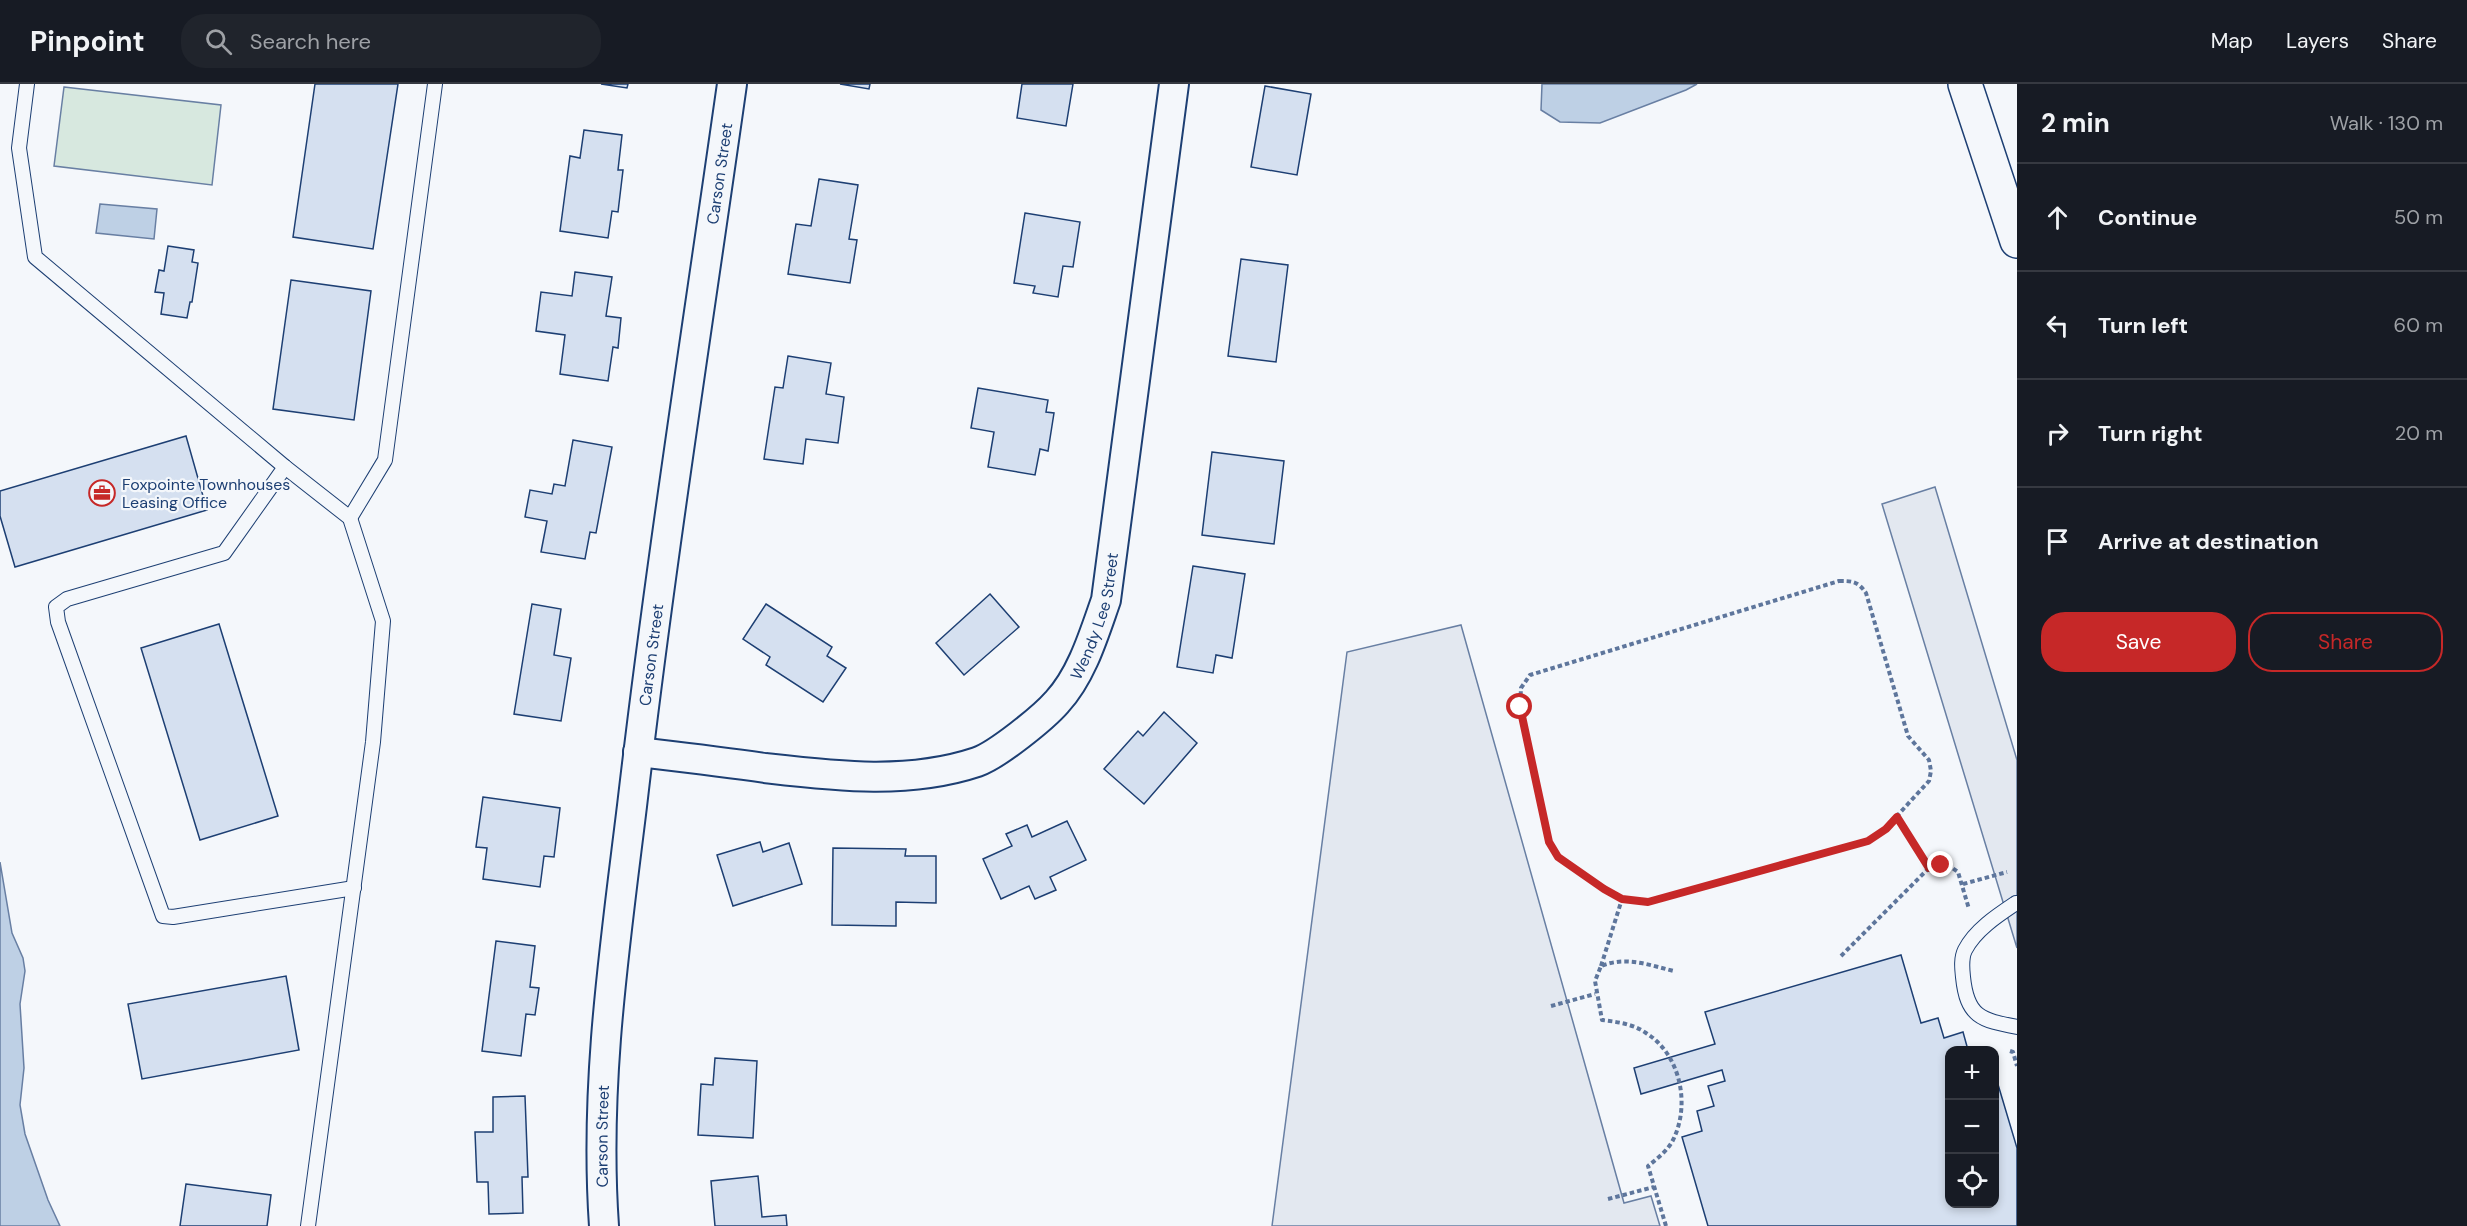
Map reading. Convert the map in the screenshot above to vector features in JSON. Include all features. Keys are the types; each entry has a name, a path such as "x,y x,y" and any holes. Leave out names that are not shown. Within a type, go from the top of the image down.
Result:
{"highway":[{"path":"1965,84 2017,241"}],"street":[{"name":"Carson Street","path":"604,1226 601,1174 605,1035 638,752 732,84"},
{"name":"Wendy Lee Street","path":"638,752 831,775 876,778 935,772 979,761 1018,735 1058,702 1086,657 1106,600 1174,84"}],"lane":[{"path":"27,84 19,148 35,257 285,467 350,518 384,621 373,742 308,1226"},
{"path":"350,518 385,460 435,84"},
{"path":"285,467 224,553 67,599 56,607 58,622 163,916 173,917 354,888"},
{"path":"2016,903 1993,919 1978,934 1965,950 1962,964 1965,996 1977,1015 1994,1023 2017,1027"}],"path":[{"path":"1839,581 1853,581 1860,584 1866,593 1908,736 1929,760 1931,771 1929,781 1886,829 1868,841 1648,902 1622,899 1558,857 1549,842 1520,707 1521,688 1530,675 1839,581"},
{"path":"1897,817 1929,868"},
{"path":"1841,956 1929,868 1948,865 1958,872 1970,911 1964,915"},
{"path":"1963,884 2007,872"},
{"path":"1622,899 1595,981 1596,994 1602,1020 1620,1022 1647,1033 1665,1049 1675,1065 1682,1101 1679,1120 1673,1140 1648,1167 1666,1226"},
{"path":"1601,966 1630,960 1674,971"},
{"path":"1551,1006 1596,994"},
{"path":"2005,1050 2013,1052 2017,1066"},
{"path":"1608,1199 1654,1186"}],"shaded area":[{"path":"64,87 221,105 212,185 54,166"},
{"path":"1935,487 2017,760 2017,948 1882,504"},
{"path":"1461,625 1624,1203 1651,1196 1660,1226 1272,1226 1347,652"}],"water":[{"path":"1542,84 1697,84 1600,123 1560,122 1541,110"},
{"path":"100,204 157,209 154,239 96,233"},
{"path":"0,862 12,933 23,958 25,971 20,1004 24,1068 20,1105 25,1134 48,1200 60,1226 0,1226"}],"building":[{"path":"315,84 398,84 373,249 293,237"},
{"path":"601,84 628,84 627,88"},
{"path":"840,84 870,84 869,89"},
{"path":"1022,84 1073,84 1066,126 1017,118"},
{"path":"1265,86 1311,94 1297,175 1251,167"},
{"path":"584,130 622,135 618,170 623,170 618,212 612,211 608,238 560,231 570,156 580,158"},
{"path":"819,179 858,185 849,239 857,240 850,283 788,274 796,224 811,226"},
{"path":"1025,213 1080,222 1073,267 1063,266 1058,297 1033,293 1035,286 1014,283"},
{"path":"168,246 194,250 192,262 198,263 187,318 161,314 164,293 155,292 159,270 164,271"},
{"path":"1241,259 1288,265 1276,362 1228,356"},
{"path":"575,272 612,277 606,316 621,318 618,348 613,347 608,381 560,374 565,335 536,331 541,292 572,296"},
{"path":"291,280 371,291 354,420 273,409"},
{"path":"788,356 831,363 826,394 844,397 838,443 806,439 803,464 764,459 775,387 783,388"},
{"path":"978,388 1048,400 1046,412 1054,413 1048,451 1040,449 1035,475 988,467 994,432 971,428"},
{"path":"186,436 207,510 15,567 0,516 0,491"},
{"path":"573,440 612,447 596,533 590,532 585,559 541,552 547,521 525,517 530,490 552,494 554,484 565,486"},
{"path":"1212,452 1284,461 1274,544 1202,535"},
{"path":"1193,566 1245,574 1232,658 1216,655 1213,673 1177,667"},
{"path":"990,594 1019,627 964,675 936,643"},
{"path":"532,604 561,609 554,655 571,658 561,721 514,714"},
{"path":"766,604 832,647 827,656 846,668 823,702 766,665 770,657 743,639"},
{"path":"219,624 278,816 200,840 141,648"},
{"path":"1164,712 1197,743 1144,804 1104,769 1138,731 1143,736"},
{"path":"483,797 560,808 554,857 544,856 540,887 483,879 487,848 476,847"},
{"path":"1067,821 1086,860 1050,877 1056,890 1035,899 1029,886 1001,899 983,859 1012,846 1006,834 1027,825 1032,837"},
{"path":"760,842 763,852 789,843 802,884 733,906 717,855"},
{"path":"833,848 906,849 905,856 936,856 936,903 896,902 896,926 832,925"},
{"path":"496,941 535,946 530,987 539,988 535,1015 526,1014 521,1056 482,1051"},
{"path":"1901,955 1921,1023 1938,1018 1944,1038 1963,1032 1967,1046 1945,1046 1945,1208 1999,1208 1999,1088 2017,1148 2017,1226 1708,1226 1682,1137 1702,1131 1697,1111 1714,1106 1708,1086 1725,1081 1722,1070 1641,1094 1634,1068 1715,1044 1705,1012"},
{"path":"286,976 299,1050 142,1079 128,1004"},
{"path":"715,1058 757,1061 753,1138 698,1135 701,1084 713,1085"},
{"path":"525,1096 528,1177 522,1177 523,1213 489,1214 488,1182 477,1182 475,1132 493,1132 493,1097"},
{"path":"758,1176 762,1217 786,1215 787,1226 715,1226 711,1181"},
{"path":"186,1184 271,1195 267,1226 180,1226"}],"place":[{"name":"Foxpointe Townhouses Leasing Office","path":"102,493"}],"route":[{"path":"1520,707 1549,842 1558,857 1622,899 1648,902 1868,841 1886,829 1897,817 1929,868 1941,865"}]}
